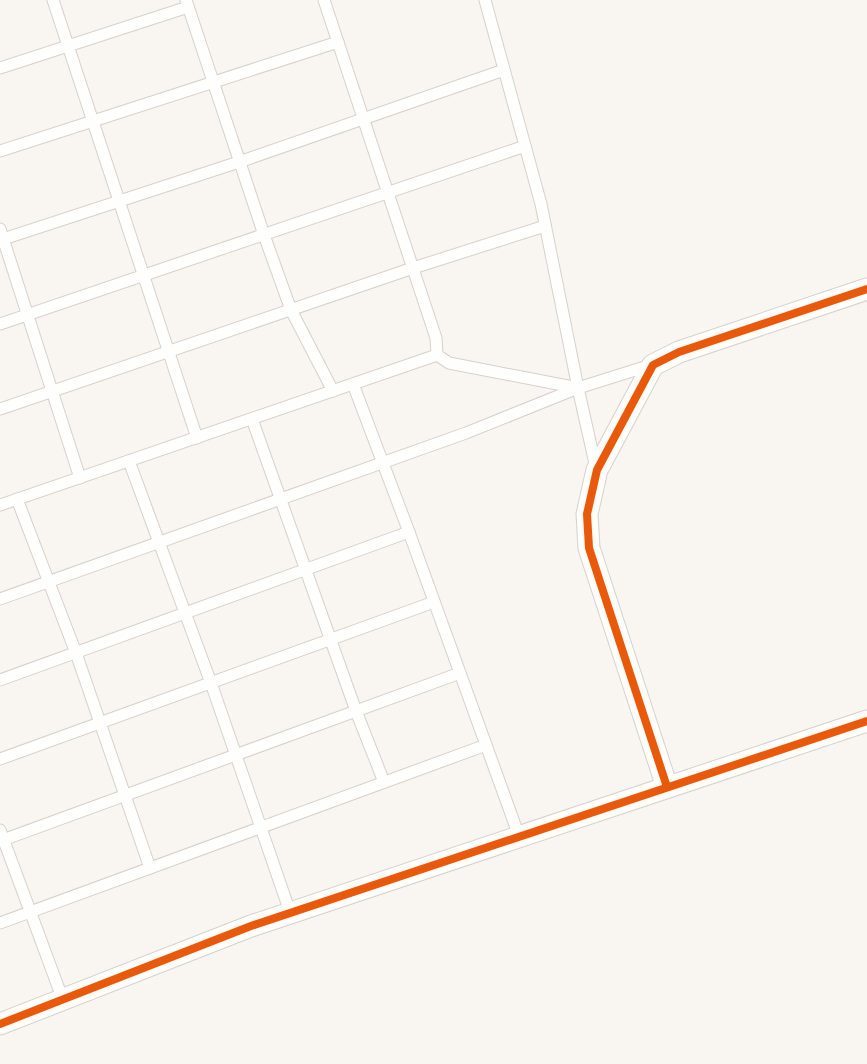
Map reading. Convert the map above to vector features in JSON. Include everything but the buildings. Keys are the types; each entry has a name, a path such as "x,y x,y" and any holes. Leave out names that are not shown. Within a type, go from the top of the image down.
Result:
{"street":[{"path":"667,787 589,548 587,514 597,470 653,365 679,352 867,288"},
{"path":"0,1024 290,912 867,721"}],"lane":[{"path":"53,0 197,438"},
{"path":"324,0 436,338 437,355"},
{"path":"485,0 541,204 578,388 597,470"},
{"path":"0,68 68,46 187,3 239,162 291,310 333,391"},
{"path":"0,152 338,42"},
{"path":"80,478 1,236 119,201 239,162 504,70"},
{"path":"0,324 525,146"},
{"path":"0,410 413,268 545,226"},
{"path":"437,355 448,363 578,388"},
{"path":"0,505 437,355"},
{"path":"0,599 466,433 578,388 653,365"},
{"path":"353,384 409,532 519,836"},
{"path":"252,419 356,711 384,782"},
{"path":"129,461 211,683 290,912"},
{"path":"16,500 76,653 150,868"},
{"path":"0,680 409,532"},
{"path":"0,760 434,602"},
{"path":"63,1000 1,837 124,795 460,673"},
{"path":"0,923 486,745"}],"cycle path":[{"path":"667,787 589,548 587,514 597,470 653,365 679,352 867,289"},
{"path":"0,1024 251,926 867,721"}]}
